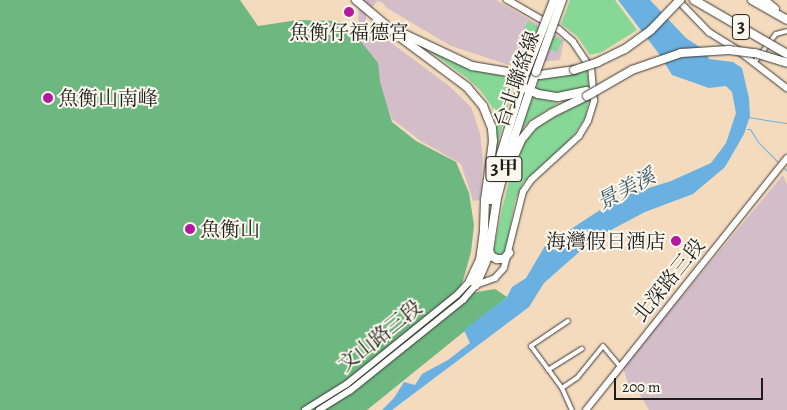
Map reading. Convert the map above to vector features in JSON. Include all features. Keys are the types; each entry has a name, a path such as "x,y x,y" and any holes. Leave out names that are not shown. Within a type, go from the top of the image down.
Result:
{"highway":[{"path":"356,0 467,87 477,96 488,116 493,141 484,238"},
{"name":"台北聯絡線","path":"473,283 480,260 494,181 523,73 554,0"},
{"name":"台北聯絡線","path":"473,283 485,267 494,215 508,156 529,90 538,73 562,0"},
{"path":"538,73 574,70 598,62 625,49 651,30 679,0"},
{"name":"3","path":"694,0 787,54"},
{"name":"3","path":"752,0 787,19"},
{"path":"764,0 787,19"},
{"path":"376,16 402,33 453,59 484,69 523,73"},
{"path":"494,215 513,158 528,131 540,120 586,94 653,61 696,51 743,51 787,62"},
{"path":"521,86 529,90 558,97 586,94"},
{"path":"489,250 491,256 497,259 504,259 510,253"}],"main road":[{"path":"473,283 492,280 500,273 510,253 523,192 531,180 572,144 584,128 592,111 594,89 587,60 573,42 558,30 507,0"},
{"path":"679,0 709,32 735,48 787,88"},
{"name":"北深路三段","path":"586,410 786,159"},
{"name":"文山路三段","path":"305,410 332,395 473,283"},
{"name":"文山路三段","path":"319,410 350,391 463,300 473,283"}],"street":[{"path":"754,63 776,34 787,31"},
{"path":"568,321 530,346 562,388 572,410"},
{"path":"562,388 577,378 597,351 603,346 620,366"},
{"path":"548,370 582,349"}],"shaded area":[{"path":"359,0 496,0 564,40 560,60 509,65 451,46 387,8 382,2 377,1 366,16 366,24 448,85 471,107 480,133 483,160 480,200 473,201 461,164 421,141 392,119 358,32"},
{"path":"783,175 787,185 787,410 649,410 634,385 629,387 623,367"}],"green space":[{"path":"0,0 240,0 258,26 298,20 340,21 359,39 378,63 380,82 392,122 416,141 456,162 469,193 474,225 471,252 459,295 495,289 507,297 367,410 0,410"},
{"path":"570,0 615,0 637,30 602,52 590,55 577,36 561,24"},
{"path":"528,21 562,41 557,52 525,39 522,35"},
{"path":"428,50 482,72 515,78 494,159 496,119 491,105 480,90 467,78"},
{"path":"587,69 590,96 585,118 571,139 523,183 515,201 505,253 497,255 494,250 502,209 513,165 521,146 539,125 588,99 536,90 539,79 564,76"},
{"path":"533,97 559,103 531,120 517,133"}],"water":[{"path":"618,0 650,0 686,38 706,51 709,59 733,62 742,68 749,98 750,116 744,134 725,167 693,194 645,212 594,239 544,283 529,307 392,410 382,410 394,398 404,382 415,385 422,374 448,360 470,343 464,330 507,297 512,287 526,278 545,246 600,210 630,194 671,181 711,163 726,143 736,113 732,92 726,86 709,88 672,75 659,54"}],"waterway":[{"path":"748,117 787,123"},
{"path":"747,129 750,129 758,142 778,162"},
{"path":"784,168 787,171"}],"place":[{"name":"魚衡仔福德宮","path":"349,12"},
{"name":"魚衡山南峰","path":"48,98"},
{"name":"魚衡山","path":"190,229"},
{"name":"海灣假日酒店","path":"676,241"}],"water label":[{"name":"景美溪","path":"626,189"}]}
